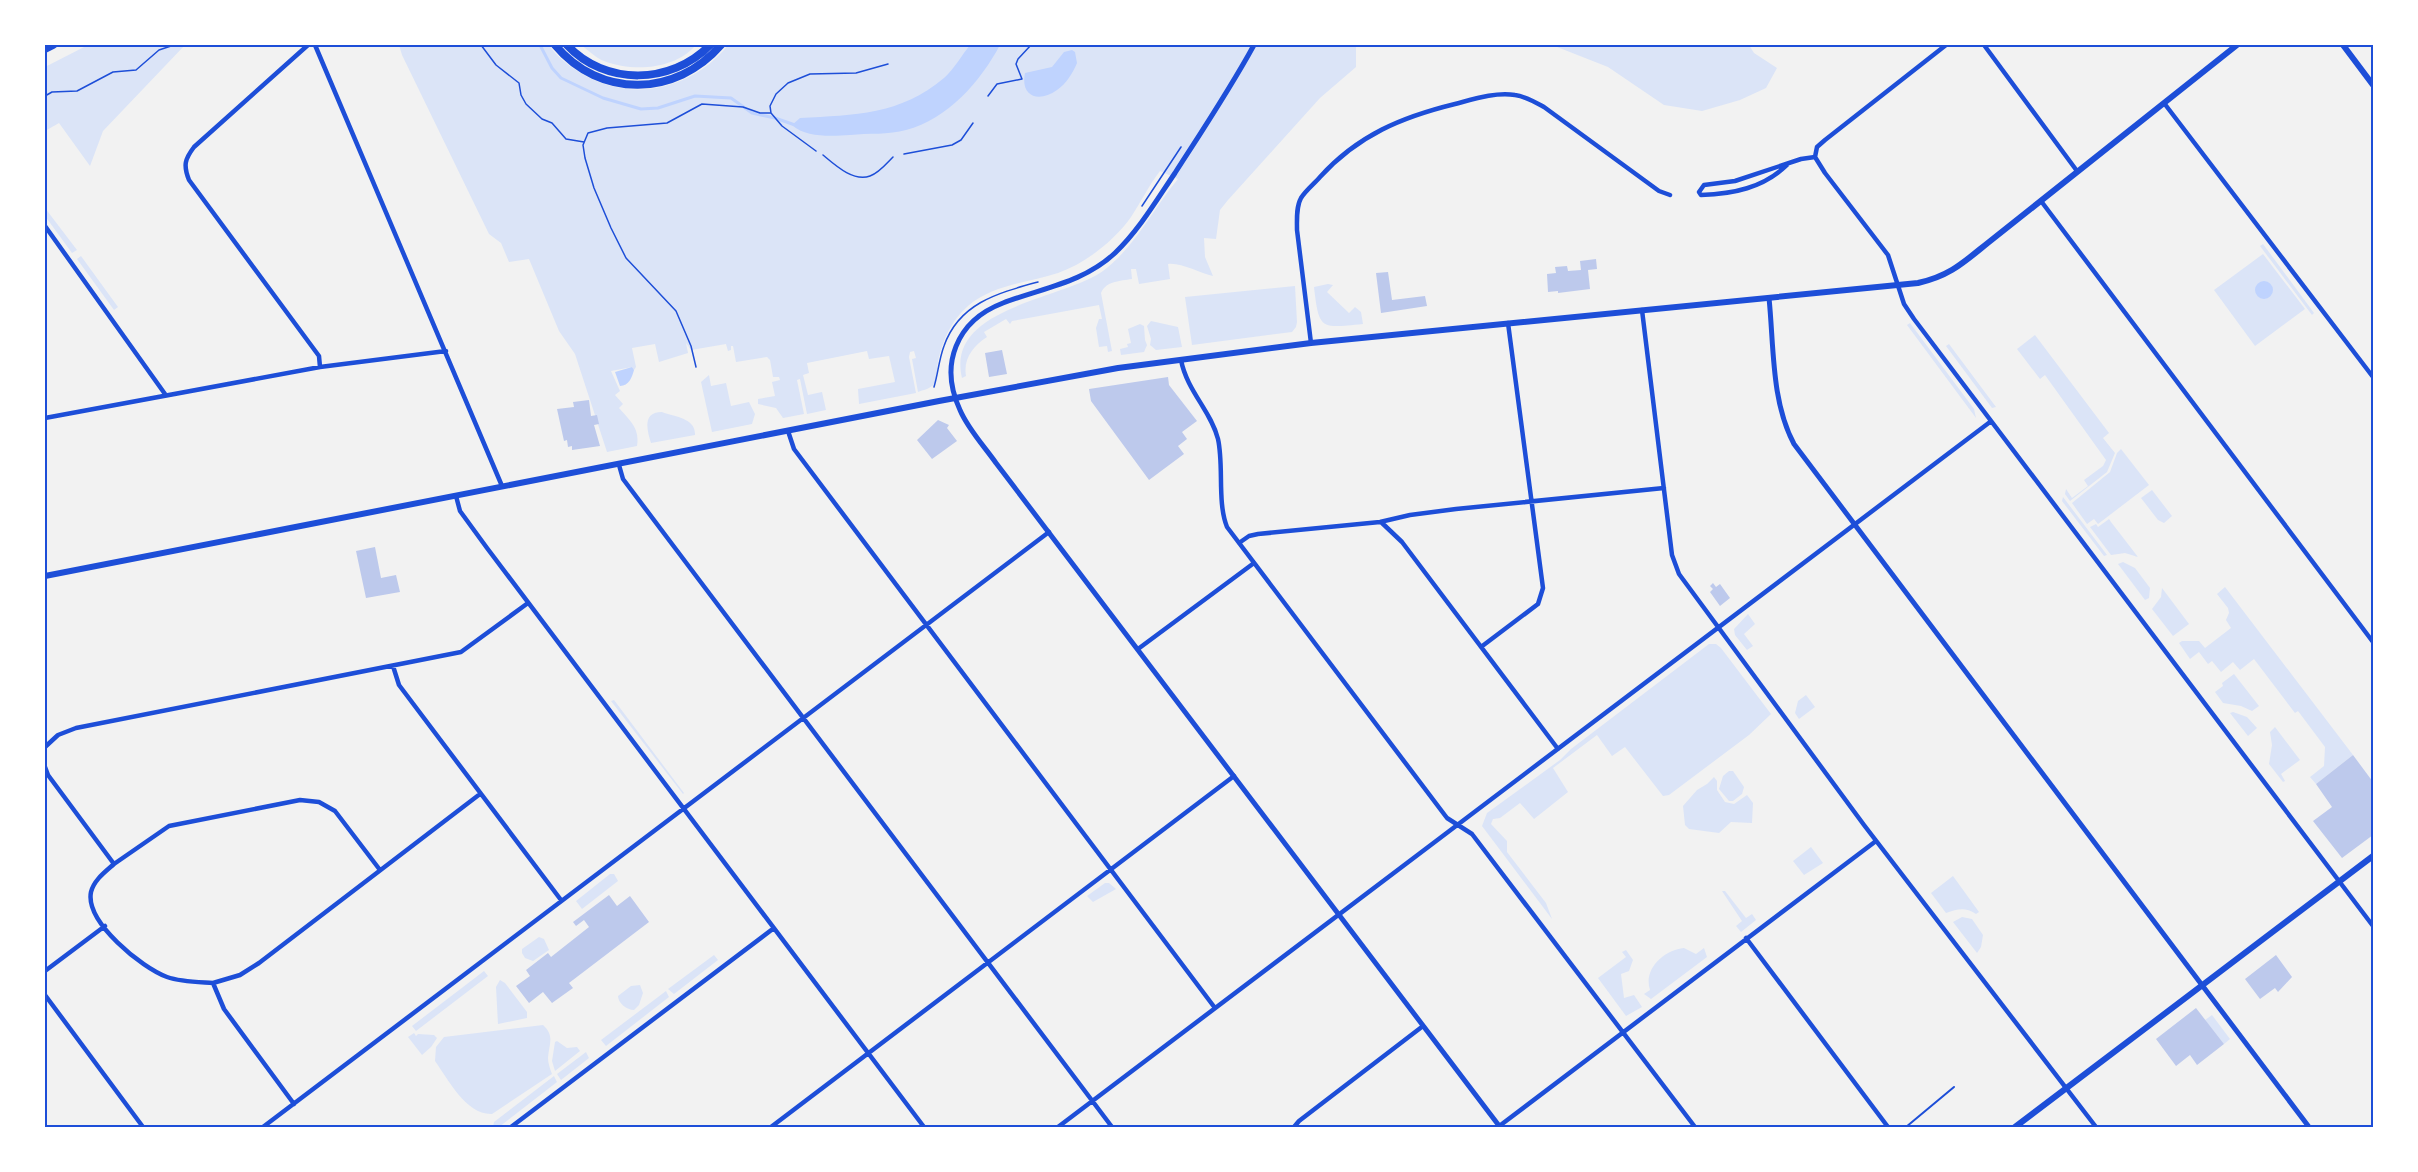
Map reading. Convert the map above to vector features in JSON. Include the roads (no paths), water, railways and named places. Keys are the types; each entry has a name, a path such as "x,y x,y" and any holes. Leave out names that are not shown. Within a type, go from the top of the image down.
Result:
{"highway":[{"path":"45,49 53,45"},
{"path":"555,45 571,61 597,77 640,85 669,80 688,73 721,45"},
{"path":"567,45 581,57 604,70 639,76 657,74 681,66 710,45"}],"main road":[{"path":"45,576 1060,378 1311,343 1918,283 1947,274 2237,45"},
{"path":"2343,45 2373,85"},
{"path":"2014,1127 2373,856"}],"street":[{"path":"308,45 194,147 186,157 184,168 189,180 319,356 320,367"},
{"path":"315,45 502,486"},
{"path":"1254,45 1220,104 1141,224 1126,242 1096,268 1083,275 985,311 962,335 951,359 951,384 960,412 1499,1127 1876,841"},
{"path":"1946,45 1825,140 1817,147 1815,157 1888,255 1904,304 1914,320 2373,926"},
{"path":"1984,45 2077,171"},
{"path":"1311,343 1298,230 1297,214 1301,199 1327,170 1365,138 1388,125 1411,116 1483,97 1516,94 1544,107 1659,191 1670,195"},
{"path":"2164,103 2373,377"},
{"path":"1787,165 1776,176 1737,192 1701,195 1699,192 1704,185 1735,181 1801,159 1815,157"},
{"path":"2042,201 2373,642"},
{"path":"45,226 165,394"},
{"path":"1769,298 1779,398 1786,429 1794,444 2309,1127"},
{"path":"1642,310 1672,555 1679,574 1876,841 2097,1127"},
{"path":"1481,647 1532,609 1541,597 1543,588 1508,323"},
{"path":"45,418 320,367 446,351"},
{"path":"1180,360 1188,384 1215,431 1220,455 1225,522 1239,543 1447,818 1472,834 1695,1127"},
{"path":"1058,1127 1990,422"},
{"path":"788,431 794,448 1215,1008"},
{"path":"618,465 623,479 1112,1127"},
{"path":"1239,543 1249,536 1258,534 1380,522 1410,515 1664,488"},
{"path":"456,496 460,511 528,603 924,1127"},
{"path":"1380,522 1402,542 1558,749"},
{"path":"263,1127 1049,532"},
{"path":"1138,649 1254,563"},
{"path":"45,747 58,735 76,728 461,652 528,603"},
{"path":"393,666 399,684 561,900"},
{"path":"45,767 48,775 114,864"},
{"path":"771,1127 1234,776"},
{"path":"380,870 334,811 319,802 300,800 169,826 114,864 98,879 91,895 93,909 105,927 125,951 149,969 174,979 213,983 240,975 259,963 480,794"},
{"path":"45,971 105,927"},
{"path":"511,1127 774,928"},
{"path":"1746,938 1888,1127"},
{"path":"213,983 224,1009 294,1104"},
{"path":"45,995 143,1127"},
{"path":"1294,1127 1424,1026"}],"lane":[{"path":"1906,1127 1954,1087"}],"water":[{"path":"970,45 1000,45 973,85 949,108 921,125 893,133 835,136 804,132 792,125 800,118 876,111 911,99 944,78"},
{"path":"1072,50 1075,52 1077,63 1063,85 1044,96 1038,97 1028,92 1025,88 1025,73 1052,67 1064,52"},
{"path":"2260,281 2268,281 2273,286 2271,297 2260,299 2255,294 2255,286"},
{"path":"632,367 634,370 630,381 620,386 615,372"}],"waterway":[{"path":"540,45 552,68 561,78 603,98 641,109 658,108 695,96 731,98 752,113 795,125"}]}
